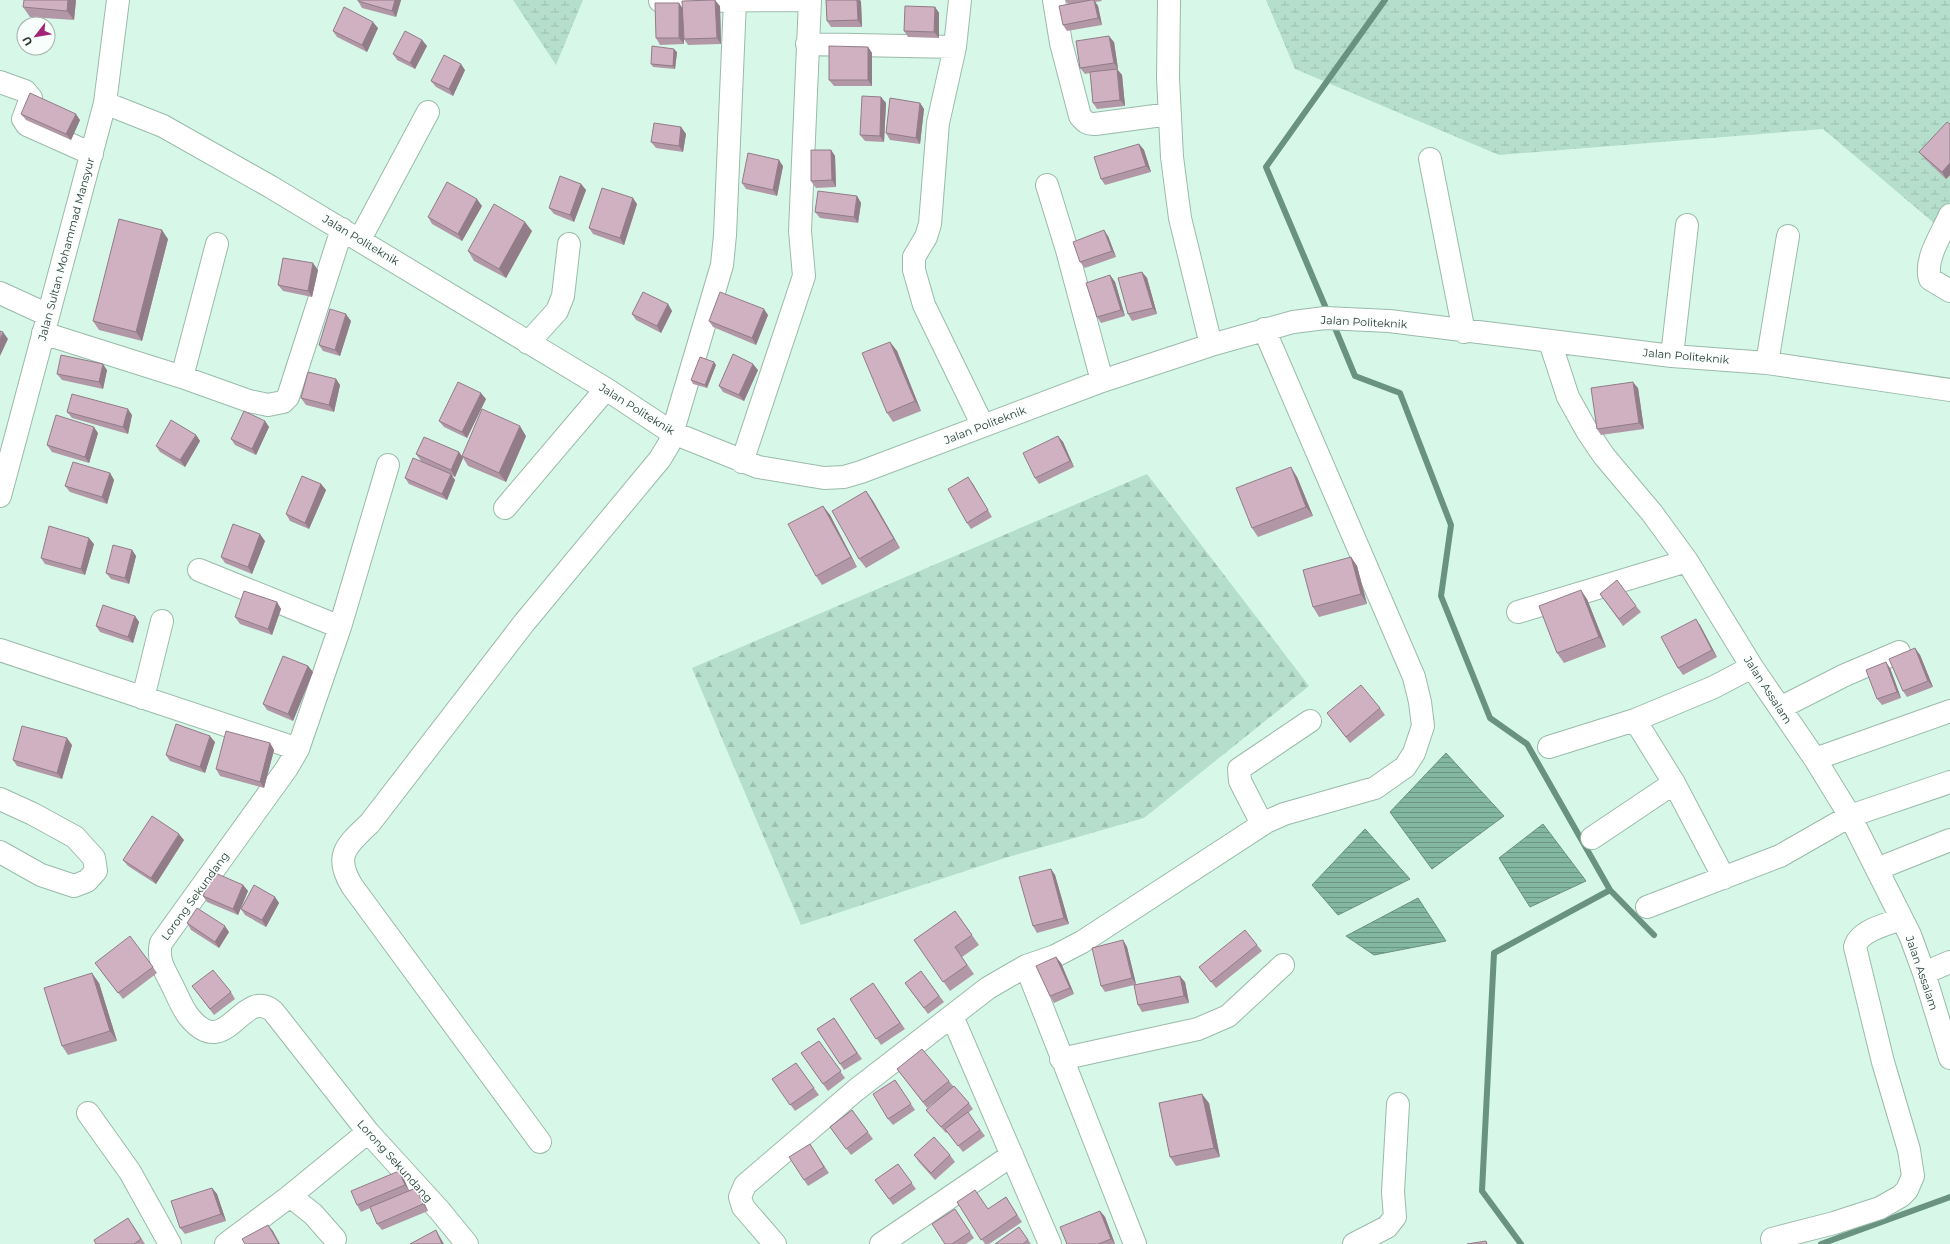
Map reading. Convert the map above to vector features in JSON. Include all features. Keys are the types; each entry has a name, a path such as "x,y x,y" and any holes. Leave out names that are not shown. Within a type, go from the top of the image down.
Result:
{"street":[{"name":"Jalan Sultan Mohammad Mansyur","path":"0,496 105,103 118,0"},
{"path":"660,1 810,0 800,230 804,276 742,462"},
{"path":"960,0 955,48 938,123 930,224 926,237 916,252 913,262 924,305 983,426"},
{"path":"1054,0 1061,43 1080,116 1088,124 1170,114"},
{"path":"1169,0 1168,78 1172,157 1180,218 1211,345"},
{"path":"540,1142 352,886 344,873 342,860 350,842 370,823 524,624 660,459 668,444 722,265 726,235 735,1"},
{"path":"807,44 955,48"},
{"path":"0,82 25,91 31,98 23,119 27,125 92,154"},
{"name":"Jalan Politeknik","path":"105,103 170,130 217,155 606,389 671,432 742,462 783,472 824,478 844,477 861,472 1102,381 1211,345 1293,322 1330,318 1389,322 1672,356 1767,363 1950,390"},
{"path":"360,240 428,112"},
{"path":"1430,159 1464,332"},
{"path":"1046,185 1067,250 1102,381"},
{"path":"1950,215 1930,260 1928,271 1930,279 1950,290"},
{"path":"1672,356 1686,225"},
{"path":"0,293 45,324 182,377 249,401 268,405 282,402 288,397 342,229"},
{"path":"1767,363 1788,236"},
{"path":"182,377 217,244"},
{"path":"528,342 557,311 563,296 569,244"},
{"path":"776,1244 743,1207 740,1197 745,1185 856,1090 988,988 1026,966 1055,956 1082,942 1267,822 1335,798 1375,788 1405,767 1414,753 1423,726 1420,702 1414,677 1264,329"},
{"name":"Jalan Assalam","path":"1550,342 1568,397 1587,431 1604,456 1652,513 1687,561 1752,667 1815,760 1850,816 1902,919 1924,973 1950,1058"},
{"path":"505,508 606,389"},
{"path":"0,650 298,749 340,627 388,465"},
{"path":"1518,612 1687,561"},
{"path":"199,570 340,627"},
{"path":"144,698 162,621"},
{"path":"1780,708 1845,675 1899,652"},
{"path":"1549,747 1635,720 1714,686 1752,667"},
{"path":"1815,760 1950,711"},
{"path":"1635,720 1674,783 1724,878"},
{"path":"1267,822 1240,781 1239,769 1310,721"},
{"name":"Lorong Sekundang","path":"298,749 287,768 161,943 159,958 190,1018 206,1031 214,1032 225,1029 252,1007 261,1005 266,1006 273,1012 368,1132 440,1211 467,1244"},
{"path":"1647,907 1780,856 1850,816 1950,782"},
{"path":"1592,838 1674,783"},
{"path":"0,799 33,814 75,837 94,858 96,871 87,881 74,886 41,875 0,852"},
{"path":"1877,869 1950,840"},
{"path":"1772,1239 1834,1224 1880,1208 1901,1196 1911,1183 1913,1176 1909,1150 1883,1062 1855,947 1856,942 1863,935 1902,919"},
{"path":"1924,973 1950,962"},
{"path":"1061,1059 1198,1029 1218,1022 1240,1007 1283,965"},
{"path":"1026,966 1061,1059 1135,1244"},
{"path":"952,1016 1050,1244"},
{"path":"1354,1244 1387,1227 1395,1217 1393,1192 1398,1104"},
{"path":"88,1113 130,1172 170,1244"},
{"path":"231,1243 368,1132"},
{"path":"881,1244 1012,1155"},
{"path":"290,1196 316,1217 335,1239"}],"green space":[{"path":"513,0 583,0 556,65"},
{"path":"1266,0 1950,0 1950,226 1941,229 1823,129 1499,155 1295,69"},
{"path":"1147,474 1309,686 1144,818 1005,858 801,925 692,668"}],"shaded area":[{"path":"1446,753 1504,816 1432,869 1390,812"},
{"path":"1543,824 1586,881 1530,907 1499,858"},
{"path":"1365,829 1410,879 1338,915 1312,885"},
{"path":"1418,898 1446,941 1374,955 1346,936"}],"building":[{"path":"24,0 68,0 67,11 23,7"},
{"path":"358,0 395,0 392,11"},
{"path":"715,0 717,38 684,39 682,1"},
{"path":"826,0 857,0 858,20 827,21"},
{"path":"1094,0 1098,18 1063,25 1059,6"},
{"path":"655,3 679,3 679,38 656,38"},
{"path":"905,6 935,7 934,32 904,31"},
{"path":"344,7 373,22 362,45 333,31"},
{"path":"405,31 422,40 410,63 393,54"},
{"path":"1109,36 1114,63 1080,68 1076,41"},
{"path":"652,46 674,49 673,66 651,64"},
{"path":"829,46 868,47 868,80 829,80"},
{"path":"444,55 461,64 449,89 431,81"},
{"path":"1117,69 1120,100 1093,103 1090,72"},
{"path":"30,93 76,114 66,134 21,114"},
{"path":"862,96 881,97 880,136 860,135"},
{"path":"890,98 920,103 916,138 886,133"},
{"path":"1947,122 1950,124 1950,163 1942,172 1919,152"},
{"path":"654,123 681,127 679,146 651,142"},
{"path":"1139,144 1146,166 1101,179 1094,157"},
{"path":"811,150 831,150 832,180 811,181"},
{"path":"748,153 779,160 773,190 742,183"},
{"path":"560,176 581,184 570,215 549,208"},
{"path":"447,182 477,199 458,234 428,217"},
{"path":"602,188 633,198 620,238 589,228"},
{"path":"818,191 857,196 854,217 815,212"},
{"path":"494,204 525,222 499,269 468,251"},
{"path":"119,219 162,230 136,332 93,321"},
{"path":"1104,230 1112,251 1080,262 1073,242"},
{"path":"283,258 313,263 308,291 278,285"},
{"path":"1142,272 1153,308 1128,314 1118,278"},
{"path":"1110,275 1121,310 1097,317 1086,283"},
{"path":"643,292 668,304 657,326 632,314"},
{"path":"720,292 764,309 752,338 709,321"},
{"path":"330,309 346,314 335,350 319,345"},
{"path":"0,331 3,332 0,340"},
{"path":"890,342 915,401 887,413 862,353"},
{"path":"733,354 753,364 739,395 719,386"},
{"path":"61,355 103,364 99,382 57,374"},
{"path":"700,357 714,362 705,385 691,380"},
{"path":"308,372 336,379 329,405 301,398"},
{"path":"458,382 481,393 462,432 439,421"},
{"path":"1633,382 1639,423 1597,429 1591,388"},
{"path":"72,394 128,409 123,427 67,412"},
{"path":"482,409 520,426 499,473 462,456"},
{"path":"244,411 265,421 252,449 231,439"},
{"path":"56,415 94,427 85,457 47,445"},
{"path":"171,420 196,435 180,460 156,446"},
{"path":"1058,436 1070,461 1035,478 1023,453"},
{"path":"424,437 459,452 451,470 416,454"},
{"path":"413,458 451,474 442,494 405,478"},
{"path":"73,462 110,473 102,497 65,486"},
{"path":"1291,467 1306,507 1252,528 1236,488"},
{"path":"302,476 321,484 305,523 286,514"},
{"path":"968,477 988,510 967,523 948,489"},
{"path":"866,491 894,539 859,559 832,511"},
{"path":"823,506 851,557 816,576 788,524"},
{"path":"233,524 260,534 248,567 221,557"},
{"path":"49,526 89,538 81,569 41,558"},
{"path":"113,545 132,550 125,578 106,573"},
{"path":"1351,557 1361,594 1313,607 1303,570"},
{"path":"1617,580 1636,606 1619,619 1600,594"},
{"path":"1581,590 1599,637 1557,653 1539,606"},
{"path":"244,591 277,602 268,629 235,617"},
{"path":"103,605 135,616 128,637 96,626"},
{"path":"1696,619 1712,650 1678,668 1661,637"},
{"path":"1915,648 1928,681 1903,691 1889,659"},
{"path":"283,656 308,666 288,714 263,704"},
{"path":"1886,662 1897,692 1877,699 1866,670"},
{"path":"1361,685 1380,708 1346,737 1327,713"},
{"path":"176,724 210,736 200,767 166,755"},
{"path":"22,726 67,738 57,773 13,760"},
{"path":"226,731 270,743 260,782 216,769"},
{"path":"152,816 179,834 151,878 123,860"},
{"path":"1051,869 1064,918 1033,926 1019,877"},
{"path":"213,872 243,885 233,909 203,896"},
{"path":"254,885 275,897 262,920 241,909"},
{"path":"197,908 225,926 215,942 187,923"},
{"path":"955,911 972,935 955,947 967,965 943,982 914,940"},
{"path":"1245,930 1257,945 1211,982 1199,967"},
{"path":"130,936 153,967 118,993 95,963"},
{"path":"1123,940 1132,978 1101,986 1092,948"},
{"path":"1056,957 1070,988 1050,996 1036,966"},
{"path":"213,970 231,992 210,1009 192,986"},
{"path":"921,971 939,996 924,1008 905,983"},
{"path":"92,973 110,1031 62,1046 44,988"},
{"path":"1180,976 1184,996 1138,1005 1134,985"},
{"path":"873,983 900,1023 876,1039 850,999"},
{"path":"834,1018 857,1053 840,1064 817,1029"},
{"path":"819,1041 841,1071 823,1084 801,1053"},
{"path":"922,1049 949,1081 923,1102 897,1069"},
{"path":"796,1063 814,1088 790,1105 772,1079"},
{"path":"895,1080 911,1104 888,1119 873,1094"},
{"path":"954,1086 969,1103 941,1127 926,1110"},
{"path":"1202,1094 1214,1148 1170,1157 1159,1103"},
{"path":"852,1110 868,1132 846,1149 830,1127"},
{"path":"968,1112 980,1130 958,1146 945,1129"},
{"path":"934,1137 950,1155 931,1173 914,1155"},
{"path":"810,1144 824,1167 804,1180 789,1157"},
{"path":"898,1164 912,1183 889,1199 875,1180"},
{"path":"399,1171 405,1185 357,1205 351,1191"},
{"path":"212,1188 221,1214 180,1228 171,1201"},
{"path":"416,1188 423,1204 377,1224 370,1207"},
{"path":"975,1190 988,1209 1006,1197 1017,1215 981,1240 957,1202"},
{"path":"955,1209 970,1232 952,1244 945,1244 932,1224"},
{"path":"1100,1211 1111,1239 1098,1244 1067,1244 1060,1227"},
{"path":"128,1218 141,1239 134,1244 96,1244 94,1240"},
{"path":"268,1225 279,1244 245,1244 242,1239"},
{"path":"1019,1227 1028,1240 1023,1244 995,1244"},
{"path":"436,1230 442,1244 410,1244"},
{"path":"1486,1241 1487,1244 1467,1244"}],"waterway":[{"path":"1328,313 1266,167 1385,0"},
{"path":"1333,323 1355,376 1400,393 1451,525 1441,596 1490,718 1527,744 1610,890 1654,935"},
{"path":"1521,1244 1482,1191 1494,953 1610,890"},
{"path":"1821,1244 1950,1197"}]}
